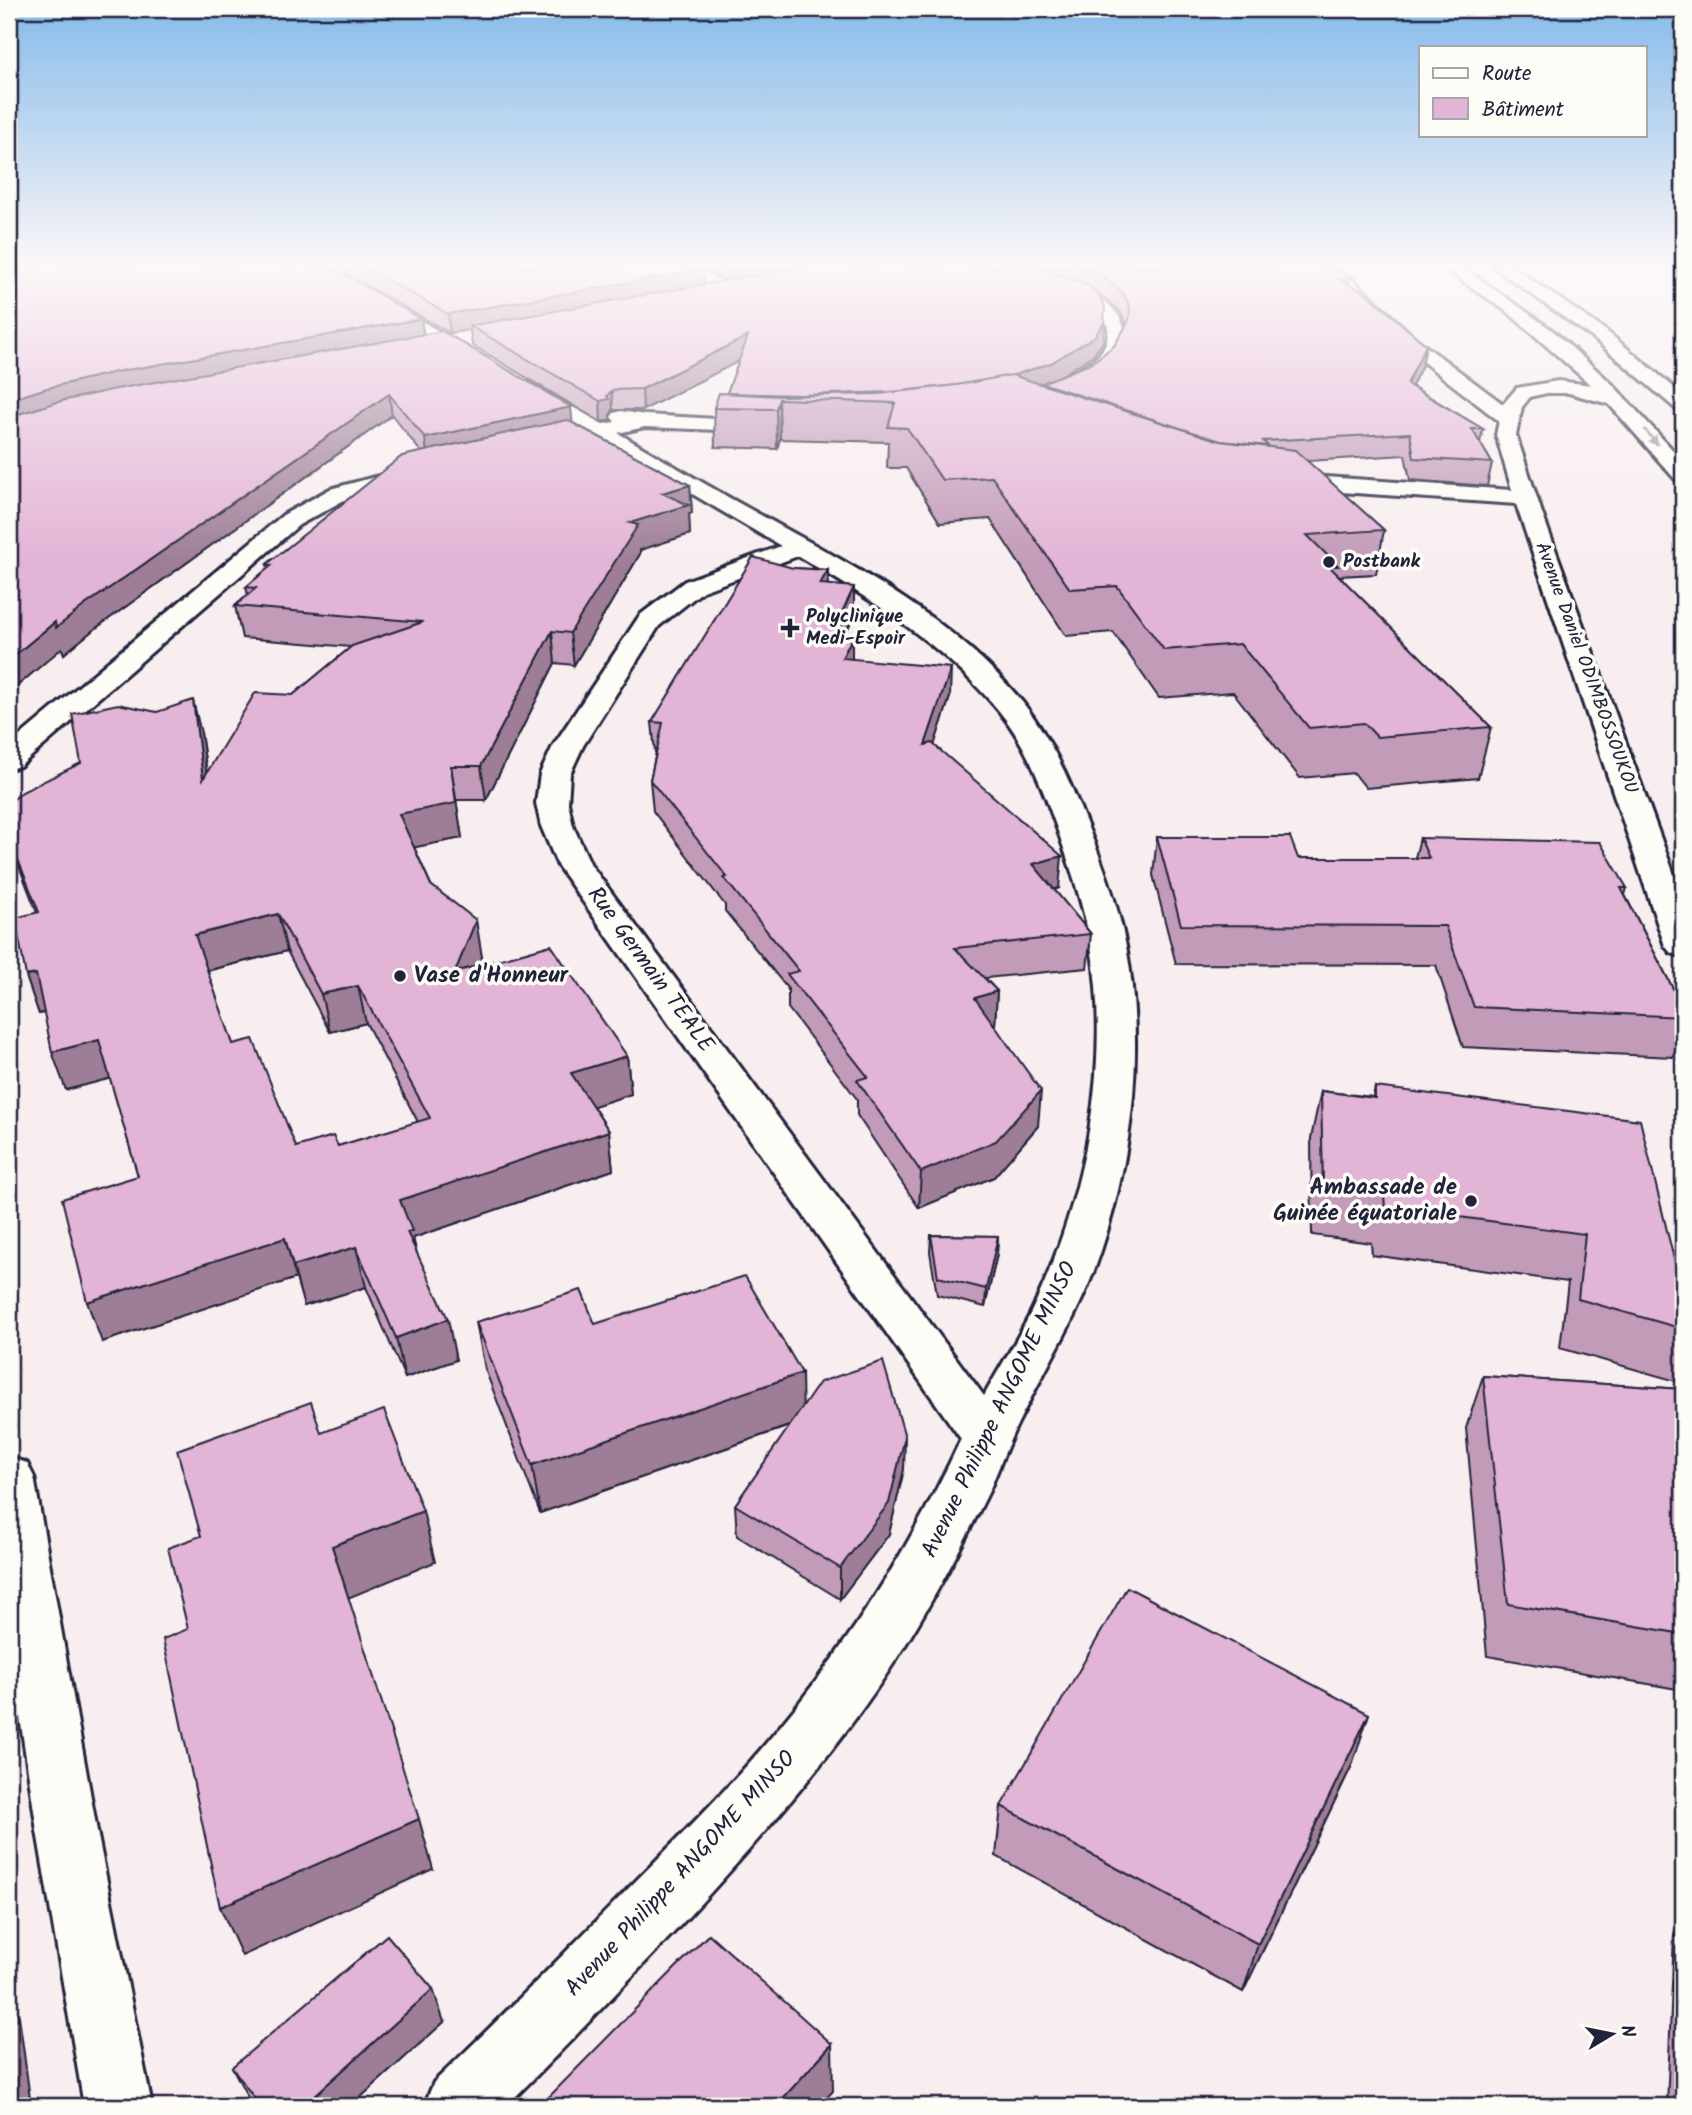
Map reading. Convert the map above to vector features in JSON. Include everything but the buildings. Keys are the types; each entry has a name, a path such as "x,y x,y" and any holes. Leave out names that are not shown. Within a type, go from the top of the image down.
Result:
{"main road":[{"name":"Avenue Philippe ANGOME MINSO","path":"458,2106 532,2035 747,1810 818,1724 887,1623 929,1555 1063,1293 1085,1234 1105,1160 1113,1088 1116,1021 1111,961 1102,918 1060,795 1031,736 1010,706 982,675 930,631 800,547 572,426 483,365"},
{"path":"1056,389 1085,375 1098,365"},
{"path":"1439,365 1507,418 1512,406 1546,365"},
{"path":"1562,365 1618,401 1683,474"},
{"path":"1635,365 1683,405"},
{"path":"1524,392 1539,387 1561,386 1579,388 1618,401"},
{"name":"Avenue Daniel ODIMBOSSOUKOU","path":"1507,418 1506,435 1525,498 1683,946"},
{"path":"572,426 645,421"},
{"path":"572,426 645,421 788,426"},
{"path":"9,760 290,520 338,494 437,467"},
{"path":"1258,479 1525,498"},
{"name":"Rue Germain TEALE","path":"800,547 694,586 649,621 568,746 555,774 552,803 564,845 575,866 987,1437"},
{"path":"9,1477 67,1831 118,2106"}],"place":[{"name":"Postbank","path":"1329,562"},
{"name":"Polyclinique Medi-Espoir","path":"790,628"},
{"name":"Vase d'Honneur","path":"400,976"},
{"name":"Ambassade de Guinée équatoriale","path":"1471,1201"}]}
